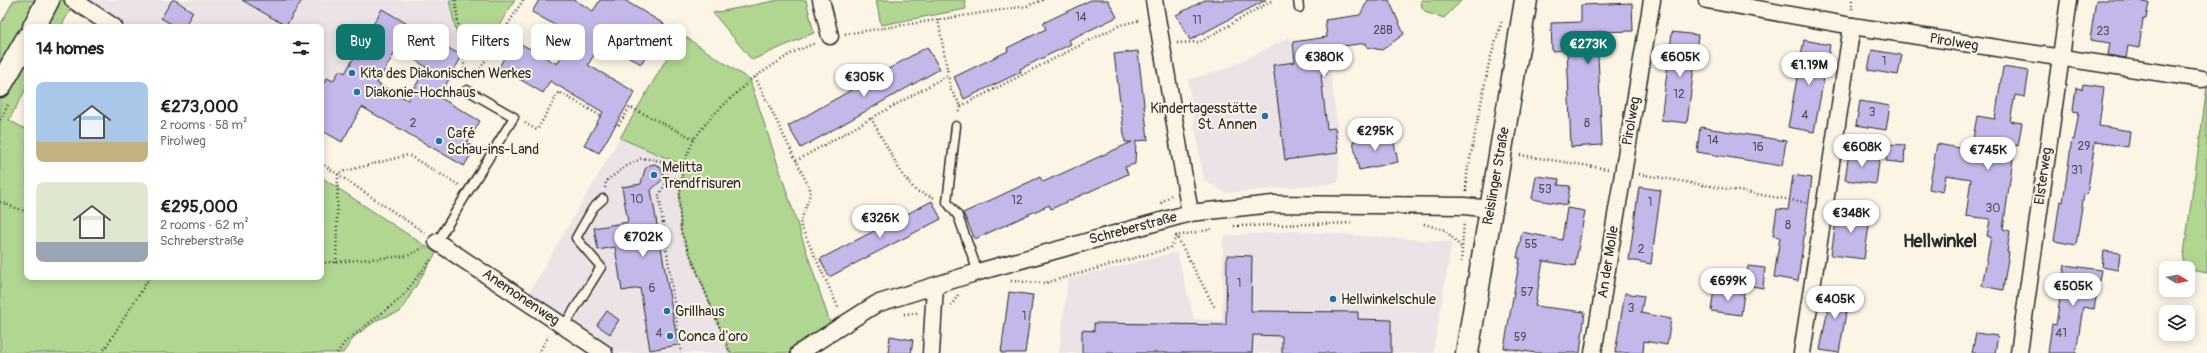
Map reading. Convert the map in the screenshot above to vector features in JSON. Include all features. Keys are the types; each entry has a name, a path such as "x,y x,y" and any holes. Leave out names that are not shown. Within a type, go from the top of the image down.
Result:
{"street":[{"path":"36,24 48,0"},
{"path":"73,0 109,24"},
{"path":"821,0 830,36"},
{"path":"1154,0 1160,44 1190,213"},
{"name":"Reislinger Straße","path":"1467,353 1526,0"},
{"name":"Pirolweg","path":"1622,171 1652,0"},
{"name":"Pirolweg","path":"1707,0 1852,26 2202,79"},
{"name":"Elsterweg","path":"2018,353 2068,0"},
{"path":"1802,353 1852,26"},
{"path":"0,86 24,44"},
{"name":"An der Molle","path":"1593,353 1622,171"},
{"name":"Schreberstraße","path":"801,352 876,304 978,272 1190,213 1273,204 1465,206 1490,209"},
{"name":"Anemonenweg","path":"440,244 604,353"},
{"path":"931,353 936,286"}],"lane":[{"path":"440,244 469,191 514,117 467,90"},
{"path":"956,126 947,202 958,216 978,272"},
{"path":"564,326 601,267 576,238 593,208 603,199"}],"path":[{"path":"455,0 467,90"},
{"path":"467,90 523,0"},
{"path":"730,353 681,232 679,201 683,165 694,139 712,116 755,77 792,53 830,36 1027,6 1043,0"},
{"path":"1160,44 1200,42 1273,0"},
{"path":"1460,269 1467,174 1489,62 1503,14"},
{"path":"938,19 951,90 961,106 956,126"},
{"path":"961,106 1120,25 1144,19"},
{"path":"796,161 948,75"},
{"path":"755,77 811,191 800,224 846,323"},
{"path":"514,117 537,130 559,92 601,116"},
{"path":"615,125 618,126 630,107 694,139"},
{"path":"871,118 902,174 916,191 947,202"},
{"path":"1518,154 1825,205"},
{"path":"338,174 408,155 469,191"},
{"path":"603,199 606,181 625,167 642,158 661,161 669,176 681,180"},
{"path":"324,164 440,244"},
{"path":"336,264 338,174"},
{"path":"669,176 659,195 681,353"},
{"path":"0,202 24,211"},
{"path":"1229,226 1360,223"},
{"path":"1419,224 1445,230 1462,248"},
{"path":"1003,283 1011,281 1045,283 1170,248 1177,236 1215,228"},
{"path":"324,264 407,256 440,244"},
{"path":"337,353 345,342 401,298 440,244"},
{"path":"102,353 148,280"},
{"path":"900,314 934,312 949,308 958,295 965,292"}],"shaded area":[{"name":"Kita des Diakonischen Werkes","path":"83,0 449,0 457,34 457,60 460,60 449,79 416,60 449,60 449,24 393,24 393,56 342,142 324,132 324,24 119,24"},
{"name":"Kindertagesstätte St. Annen","path":"1290,37 1293,42 1327,37 1340,152 1338,183 1226,193 1205,181 1200,160 1188,80 1227,68"},
{"path":"620,138 683,165 703,285 730,353 610,353 527,296"},
{"name":"Hellwinkelschule","path":"1295,231 1452,242 1433,353 1059,353 1068,279 1177,252 1194,319 1222,321 1223,236"}],"green space":[{"path":"14,0 68,0 74,3 63,24 24,24 24,92 9,120 24,128 24,280 324,280 324,179 436,253 400,312 379,319 355,336 343,353 0,353 0,25"},
{"path":"449,0 515,0 500,24 457,24 457,34"},
{"path":"779,0 806,0 814,33 752,60 713,13"},
{"path":"876,0 965,0 966,9 881,25"},
{"path":"1421,0 1462,0 1444,18 1427,13 1422,8"},
{"path":"686,37 750,80 833,332 799,353 730,353 681,232 679,201 683,165 620,138 666,60 686,60"},
{"path":"2207,87 2207,273 2195,271 2195,261 2183,261"}],"building":[{"path":"172,0 175,0 193,12 186,24 171,24 161,18"},
{"path":"242,0 302,0 287,24 283,24"},
{"path":"539,0 575,0 593,11 600,0 624,0 664,24 593,24 593,56 588,65 635,92 599,153 584,145 603,112 550,81 543,93 499,67 503,60 523,60 523,45 531,49 531,60 550,60 557,64 559,60 585,60 585,24 553,24 532,12"},
{"path":"1091,0 1108,0 1117,17 1069,40 1071,44 1020,69 1021,72 964,99 954,77 1008,51 1007,48 1046,29 1043,23"},
{"path":"1205,0 1266,0 1190,40 1176,15"},
{"path":"1368,0 1389,0 1404,34 1382,50 1367,47 1366,43 1329,48 1330,58 1324,58 1326,74 1321,75 1327,129 1335,128 1338,153 1285,160 1273,65 1295,62 1293,42 1327,37 1325,20 1360,15"},
{"path":"2096,0 2134,0 2149,2 2146,19 2143,19 2139,48 2128,46 2126,58 2108,55 2110,43 2090,40"},
{"path":"1632,3 1633,31 1597,32 1602,145 1571,147 1567,50 1552,51 1551,23 1581,22 1581,5"},
{"name":"Diakonie-Hochhaus","path":"382,9 408,24 393,24 393,56 377,83 408,100 426,67 415,60 449,60 449,48 457,53 457,60 460,60 439,97 480,121 467,143 475,148 464,166 362,107 342,142 324,132 324,82 327,78 333,81 340,70 345,73 353,60 385,60 385,24 373,24"},
{"path":"1672,32 1698,35 1687,123 1661,120"},
{"path":"1804,40 1830,45 1814,132 1788,127"},
{"path":"927,47 940,69 801,148 788,126"},
{"path":"1872,50 1902,55 1898,75 1868,70"},
{"path":"1138,51 1148,140 1136,141 1135,164 1125,167 1128,174 1051,209 1049,205 975,239 963,213 1040,177 1043,182 1132,142 1125,142 1114,54"},
{"path":"634,60 643,60 641,64"},
{"path":"2003,67 2029,71 2025,97 2015,95 2010,121 2022,123 2018,146 2015,145 2003,229 2010,231 2007,252 2009,252 2003,290 1982,286 1991,237 1987,236 1990,219 1966,216 1971,179 1946,175 1943,192 1929,189 1937,144 1971,150 1977,116 1995,119"},
{"path":"2083,84 2104,87 2099,126 2130,131 2128,147 2095,142 2087,195 2084,194 2076,245 2054,241 2060,201 2063,202 2072,139 2074,140 2079,112 2073,111 2076,88 2082,89"},
{"path":"1860,101 1890,106 1886,130 1856,125"},
{"path":"1700,127 1786,141 1782,166 1697,152"},
{"path":"1392,134 1398,162 1359,170 1353,141"},
{"path":"1887,144 1905,145 1904,163 1886,161"},
{"path":"1849,152 1880,156 1876,184 1845,180"},
{"path":"655,164 660,167 664,175 662,180 651,190 678,345 650,350 640,288 622,291 615,247 598,250 594,228 628,222 622,187 641,184 645,169 650,165"},
{"path":"1793,175 1812,178 1798,281 1774,277 1780,237 1773,236 1777,209 1788,210"},
{"path":"1536,176 1559,179 1558,185 1570,186 1567,205 1532,199"},
{"path":"1639,187 1661,190 1651,264 1629,260"},
{"path":"932,201 941,219 829,277 820,259"},
{"path":"1567,208 1585,211 1575,266 1543,261 1535,306 1585,312 1580,353 1536,353 1504,348 1520,258 1517,258 1522,232 1562,240"},
{"path":"1838,208 1871,212 1864,259 1831,255"},
{"path":"2104,251 2120,253 2118,270 2102,267"},
{"path":"1227,255 1252,256 1251,311 1358,312 1358,319 1391,320 1391,353 1282,353 1282,336 1253,335 1252,353 1082,353 1082,330 1094,331 1094,323 1226,325"},
{"path":"2065,265 2101,270 2094,309 2083,307 2076,353 2048,353 2052,324 2056,325"},
{"path":"1748,266 1765,268 1763,288 1746,285"},
{"path":"1832,287 1850,290 1839,353 1820,350"},
{"path":"1714,289 1744,293 1741,315 1711,311"},
{"path":"1009,292 1033,295 1025,353 1001,353"},
{"path":"1625,293 1644,296 1641,313 1671,319 1667,345 1644,341 1643,353 1615,353"},
{"path":"607,311 619,320 610,334 597,325"},
{"path":"1976,333 1998,336 1995,353 1972,353"},
{"path":"890,336 913,340 911,353 888,353"}],"place":[{"name":"Kita des Diakonischen Werkes","path":"352,73"},
{"name":"Diakonie-Hochhaus","path":"357,92"},
{"name":"Kindertagesstätte St. Annen","path":"1265,116"},
{"name":"Café Schau-ins-Land","path":"439,141"},
{"name":"Melitta Trendfrisuren","path":"654,175"},
{"name":"Hellwinkelschule","path":"1333,299"},
{"name":"Grillhaus","path":"667,311"},
{"name":"Conca d'oro","path":"670,336"}],"district":[{"name":"Hellwinkel","path":"1940,241"}]}
